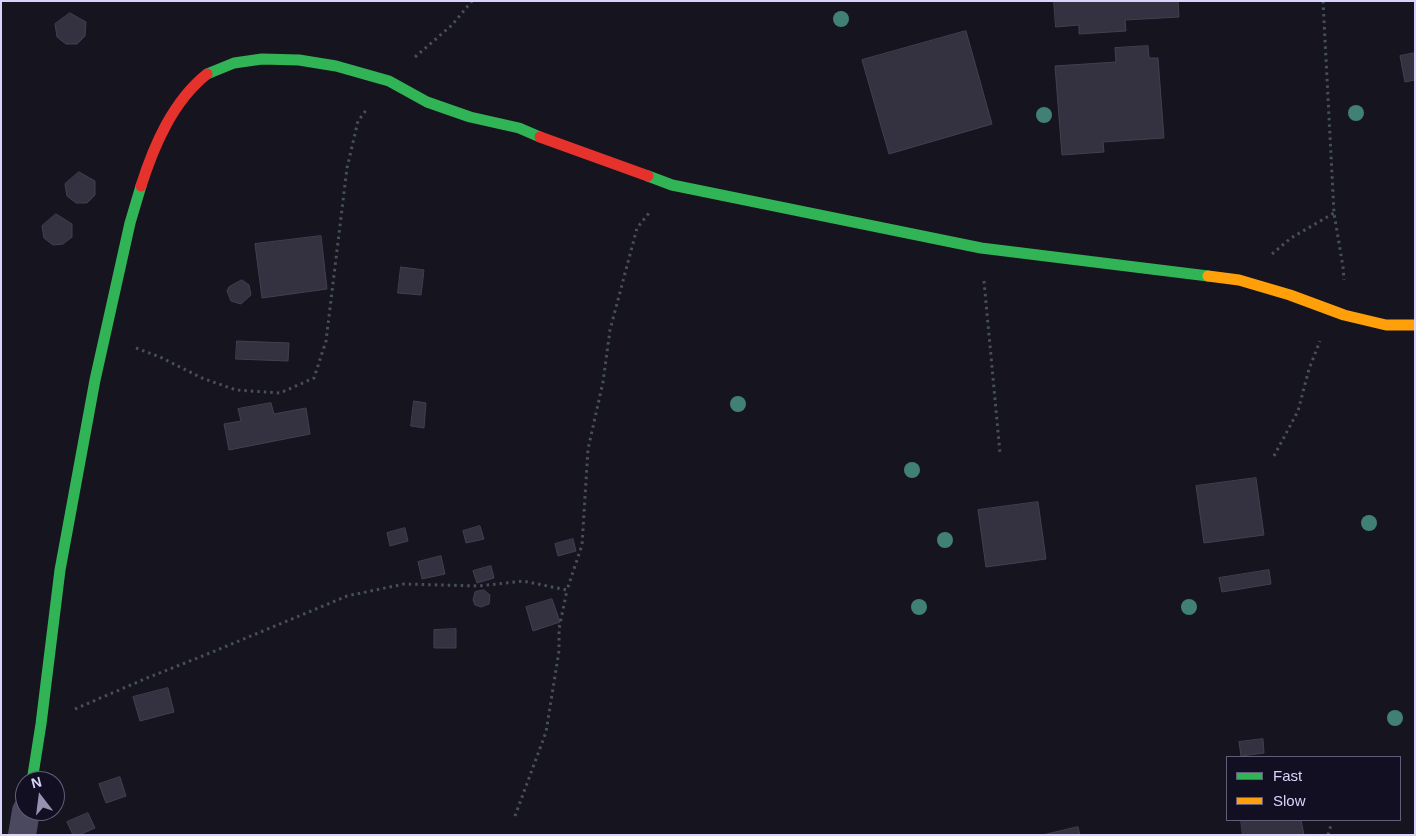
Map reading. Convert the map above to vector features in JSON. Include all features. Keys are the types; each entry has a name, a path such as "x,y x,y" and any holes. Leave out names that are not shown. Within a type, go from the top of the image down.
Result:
{"street":[{"path":"34,771 60,570 94,380 130,223 150,158 179,104 188,91 206,74 234,63 262,59 299,60 336,66 389,81 426,102 470,117 519,128 562,146 672,185 981,248 1239,280 1290,295 1344,316 1386,325 1415,325"},
{"path":"22,835 24,821"}],"path":[{"path":"104,338 160,357 202,378 236,390 280,393 314,378 326,341 347,168 358,121 389,81 452,25 472,1"},
{"path":"1274,456 1298,411 1309,369 1322,339 1344,316 1343,267 1334,212 1323,1"},
{"path":"515,816 546,732 560,651 559,629 567,590 582,545 588,449 602,382 610,330 637,228 672,185"},
{"path":"1239,280 1291,238 1334,212"},
{"path":"981,248 1000,453"},
{"path":"41,724 147,678 347,596 404,584 479,586 523,581 567,590"},
{"path":"1328,835 1331,825"}],"building":[{"path":"1054,1 1178,1 1179,17 1125,20 1126,31 1079,34 1079,25 1056,27"},
{"path":"70,13 86,22 85,36 77,44 66,44 57,37 55,24"},
{"path":"966,31 992,124 889,154 862,60"},
{"path":"1148,46 1149,58 1158,58 1164,138 1103,142 1104,152 1062,155 1055,66 1116,62 1115,48"},
{"path":"1415,53 1415,80 1405,82 1400,56"},
{"path":"79,172 95,181 95,195 87,203 76,203 67,196 65,184"},
{"path":"56,214 72,224 72,237 63,244 53,245 44,238 42,226"},
{"path":"321,236 327,289 262,298 255,244"},
{"path":"401,267 424,270 421,295 398,293"},
{"path":"242,280 249,285 251,295 241,304 231,301 227,291 229,287"},
{"path":"237,341 289,343 288,361 236,359"},
{"path":"414,401 426,403 424,428 411,426"},
{"path":"271,403 274,414 306,408 310,434 229,450 224,424 241,421 238,409"},
{"path":"1256,478 1264,535 1204,543 1196,486"},
{"path":"1038,502 1046,559 986,567 978,510"},
{"path":"480,526 484,539 466,543 463,531"},
{"path":"405,528 408,541 390,546 387,533"},
{"path":"573,539 576,551 558,556 555,544"},
{"path":"441,556 445,574 422,579 418,562"},
{"path":"491,566 494,578 477,583 473,571"},
{"path":"1269,570 1271,584 1222,592 1219,578"},
{"path":"484,590 490,595 489,604 481,607 475,605 473,600 475,592"},
{"path":"552,599 560,622 533,631 526,607"},
{"path":"456,629 456,648 434,648 434,630"},
{"path":"168,688 174,712 140,721 133,697"},
{"path":"1263,739 1264,753 1241,756 1239,742"},
{"path":"120,777 126,796 106,803 99,784"},
{"path":"88,813 95,828 79,835 73,835 67,822"},
{"path":"1241,821 1301,821 1304,835 1243,835"},
{"path":"1078,827 1080,835 1043,835"}],"traffic: fast":[{"path":"207,74 234,63 262,59 299,60 336,66 389,81 427,102 470,117 519,128 540,137"},
{"path":"648,176 672,185 981,248 1208,276"},
{"path":"34,771 60,570 95,380 130,223 141,186"}],"traffic: slow":[{"path":"1208,276 1239,280 1290,295 1344,315 1386,325 1415,325"}],"traffic: jam":[{"path":"141,186 152,155 166,125 184,97 207,74"},
{"path":"540,137 648,176"}]}
